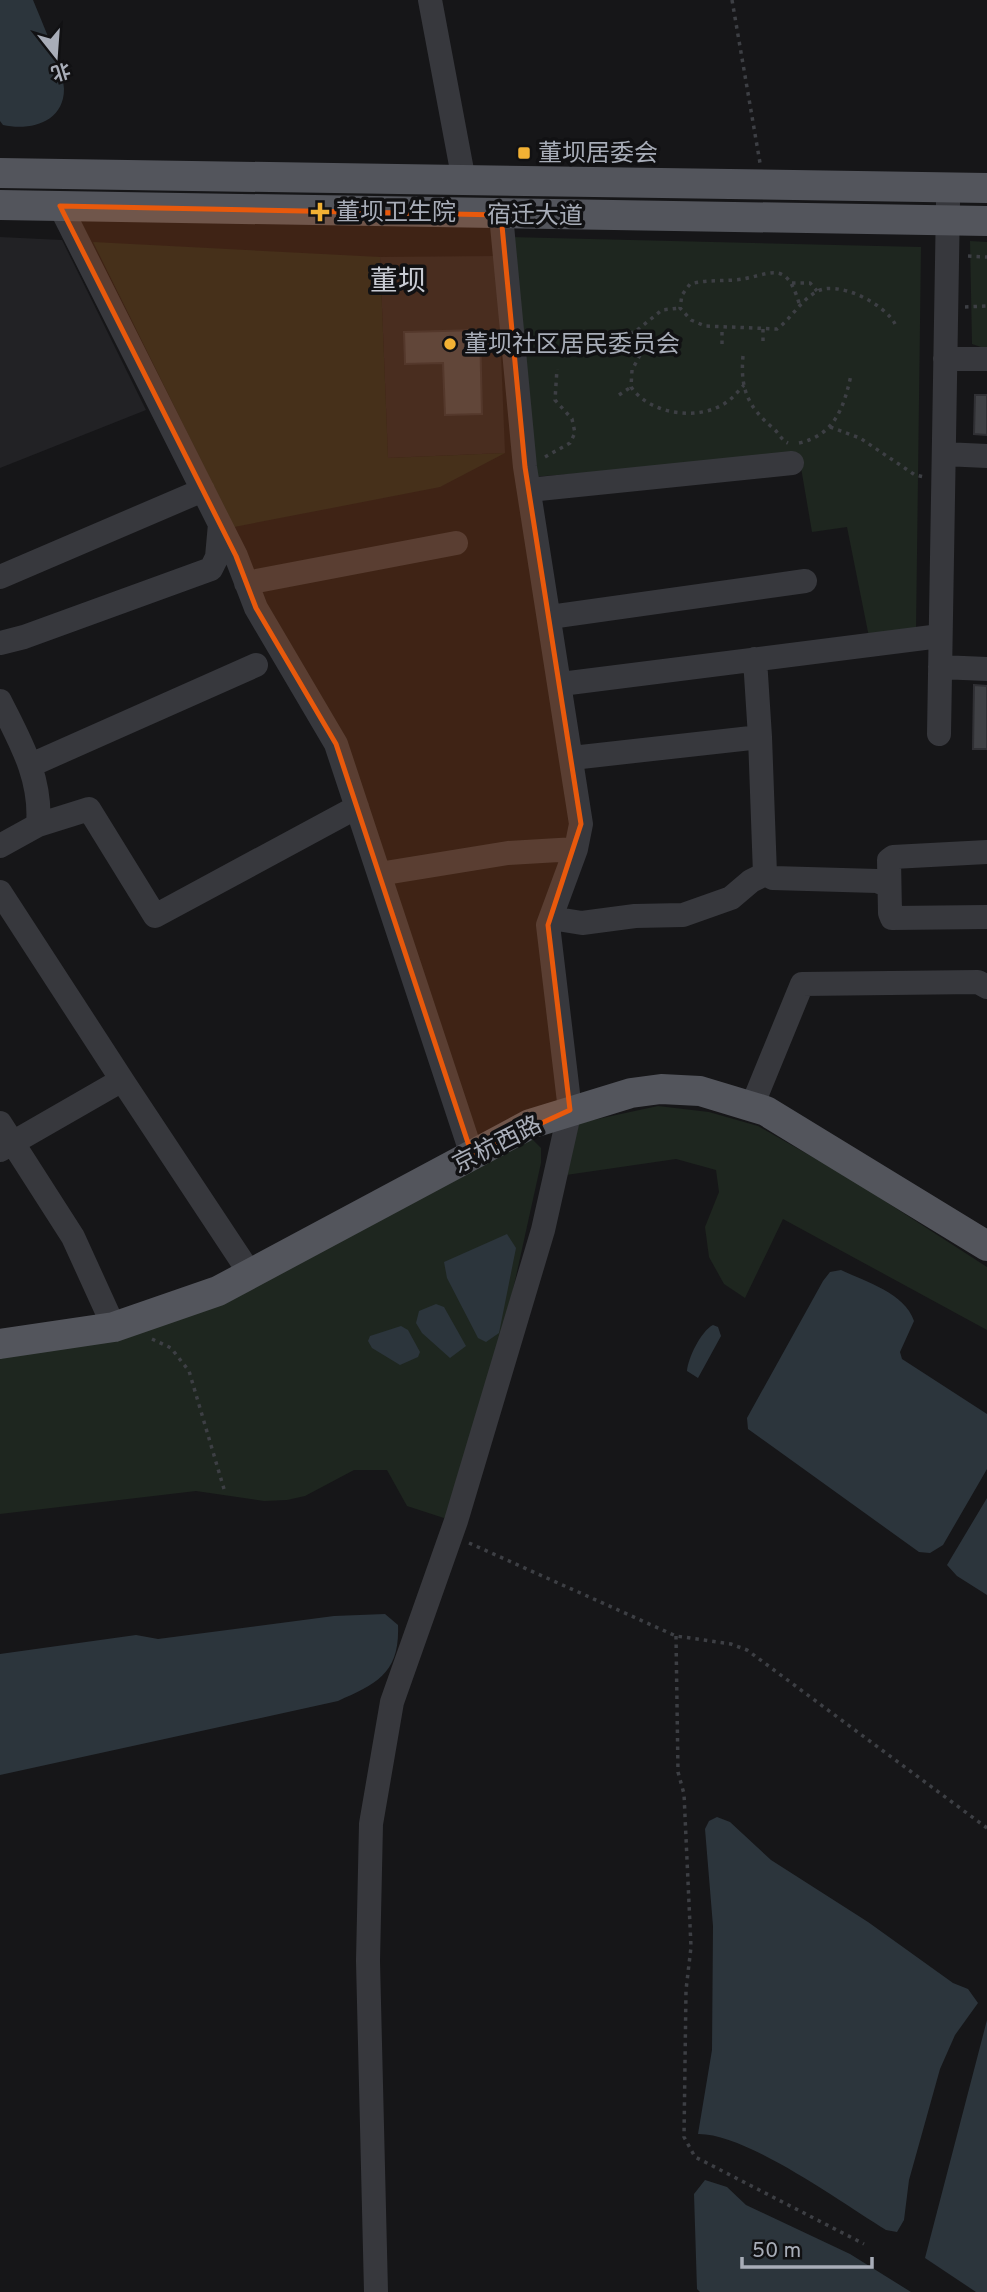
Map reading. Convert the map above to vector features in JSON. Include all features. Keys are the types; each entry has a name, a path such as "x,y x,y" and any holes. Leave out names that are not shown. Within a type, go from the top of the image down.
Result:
{"main road":[{"name":"宿迁大道","path":"0,173 987,188"},
{"name":"宿迁大道","path":"0,205 987,222"},
{"name":"京杭西路","path":"0,1344 121,1325 218,1291 530,1124 631,1093 662,1089 700,1091 766,1111 987,1246"}],"street":[{"path":"430,0 464,181"},
{"path":"939,734 948,188"},
{"path":"60,206 220,523 256,608 336,744 472,1155"},
{"path":"376,2292 368,1961 371,1824 391,1702 452,1535 543,1230 570,1110 548,925 576,849 581,824 527,478 501,215"},
{"path":"945,359 987,359"},
{"path":"944,454 987,456"},
{"path":"527,478 792,463"},
{"path":"0,577 203,490"},
{"path":"0,643 24,638 211,569 217,557 220,523"},
{"path":"246,583 456,543"},
{"path":"550,617 805,581"},
{"path":"561,684 940,636"},
{"path":"755,659 765,874"},
{"path":"31,765 256,666"},
{"path":"940,667 987,669"},
{"path":"0,701 31,765 40,800 38,825"},
{"path":"572,758 760,737"},
{"path":"0,846 38,825 89,809 155,916 357,807"},
{"path":"379,874 508,853 576,849"},
{"path":"987,852 893,856 889,860 888,886 892,918 987,916"},
{"path":"551,918 582,923 635,916 683,915 731,898 751,880 765,874 773,878 877,881 888,886"},
{"path":"0,892 251,1275"},
{"path":"752,1106 802,984 978,982 987,987"},
{"path":"7,1147 122,1080"},
{"path":"0,1123 7,1147 73,1237 121,1325"}],"path":[{"path":"732,0 764,186"},
{"path":"680,308 685,289 698,282 738,280 768,272 781,274 792,283 799,303"},
{"path":"792,283 810,283 817,291"},
{"path":"680,308 691,320 705,326 777,329 792,316 799,303 817,291 840,289 868,299 890,313 895,324"},
{"path":"606,342 636,331 662,310 680,308"},
{"path":"722,327 722,344"},
{"path":"762,329 763,345"},
{"path":"640,355 632,370 631,387 649,405 693,413 727,402 744,385"},
{"path":"743,356 744,385 756,414 784,442 806,441 830,427 839,416 851,375"},
{"path":"527,478 575,439 572,419 555,400 557,369"},
{"path":"619,395 631,387"},
{"path":"830,427 860,438 915,475 943,481"},
{"path":"121,1325 171,1348 182,1359 189,1371 224,1489"},
{"path":"452,1535 676,1636 731,1644 747,1650 987,1828"},
{"path":"676,1636 678,1772 684,1794 691,1947 686,1990 684,2137 695,2157 864,2244"}],"highlighted area":[{"path":"60,206 501,215 525,467 581,824 548,925 570,1110 472,1155 336,744 256,608 236,556"}],"shaded area":[{"path":"0,0 33,0 63,81 62,101 58,110 52,117 34,125 13,127 3,125 0,121"},
{"path":"0,237 62,240 146,410 0,468"},
{"path":"509,237 921,247 916,631 869,637 847,527 812,532 799,456 532,477"},
{"path":"970,241 987,242 987,349 972,344"},
{"path":"93,242 380,257 388,458 505,453 440,487 234,527"},
{"path":"497,256 505,453 388,458 380,257"},
{"path":"658,1106 709,1112 758,1126 846,1176 987,1267 987,1330 783,1219 745,1298 724,1284 709,1257 705,1227 719,1192 716,1170 676,1159 566,1175 579,1123"},
{"path":"532,1139 541,1148 541,1163 507,1317 447,1519 407,1506 387,1470 354,1470 305,1496 287,1500 264,1501 196,1491 0,1514 0,1358 153,1327"},
{"path":"507,1234 516,1248 499,1333 486,1342 478,1338 447,1278 444,1262"},
{"path":"841,1270 894,1296 909,1311 914,1321 900,1352 902,1359 987,1414 987,1469 943,1545 930,1553 919,1552 748,1429 747,1418 823,1281 830,1272"},
{"path":"436,1304 444,1307 466,1346 450,1358 422,1333 416,1323 419,1311"},
{"path":"713,1325 718,1327 721,1336 698,1378 687,1371 688,1366 700,1339"},
{"path":"401,1326 408,1330 420,1352 418,1357 400,1365 372,1348 368,1341 370,1336"},
{"path":"987,1498 987,1595 957,1576 947,1565"},
{"path":"385,1614 398,1625 398,1641 390,1666 375,1682 338,1701 0,1775 0,1654 136,1635 158,1639 334,1616"},
{"path":"717,1817 730,1822 771,1860 868,1922 953,1983 968,1989 978,2003 955,2035 940,2069 909,2180 904,2220 897,2232 886,2230 820,2187 767,2157 718,2137 698,2134 712,2050 713,1926 705,1829 709,1821"},
{"path":"987,2020 987,2292 976,2292 925,2258"},
{"path":"705,2180 727,2187 746,2205 850,2254 911,2292 700,2292 697,2289 694,2194"}],"building":[{"path":"480,330 482,414 445,415 443,363 405,364 404,332"},
{"path":"975,395 987,395 987,435 974,434"},
{"path":"974,685 987,686 987,749 973,749"}],"place":[{"name":"董坝居委会","path":"524,153"},
{"name":"董坝卫生院","path":"320,212"},
{"name":"董坝社区居民委员会","path":"450,344"}],"district":[{"name":"董坝","path":"398,280"}]}
